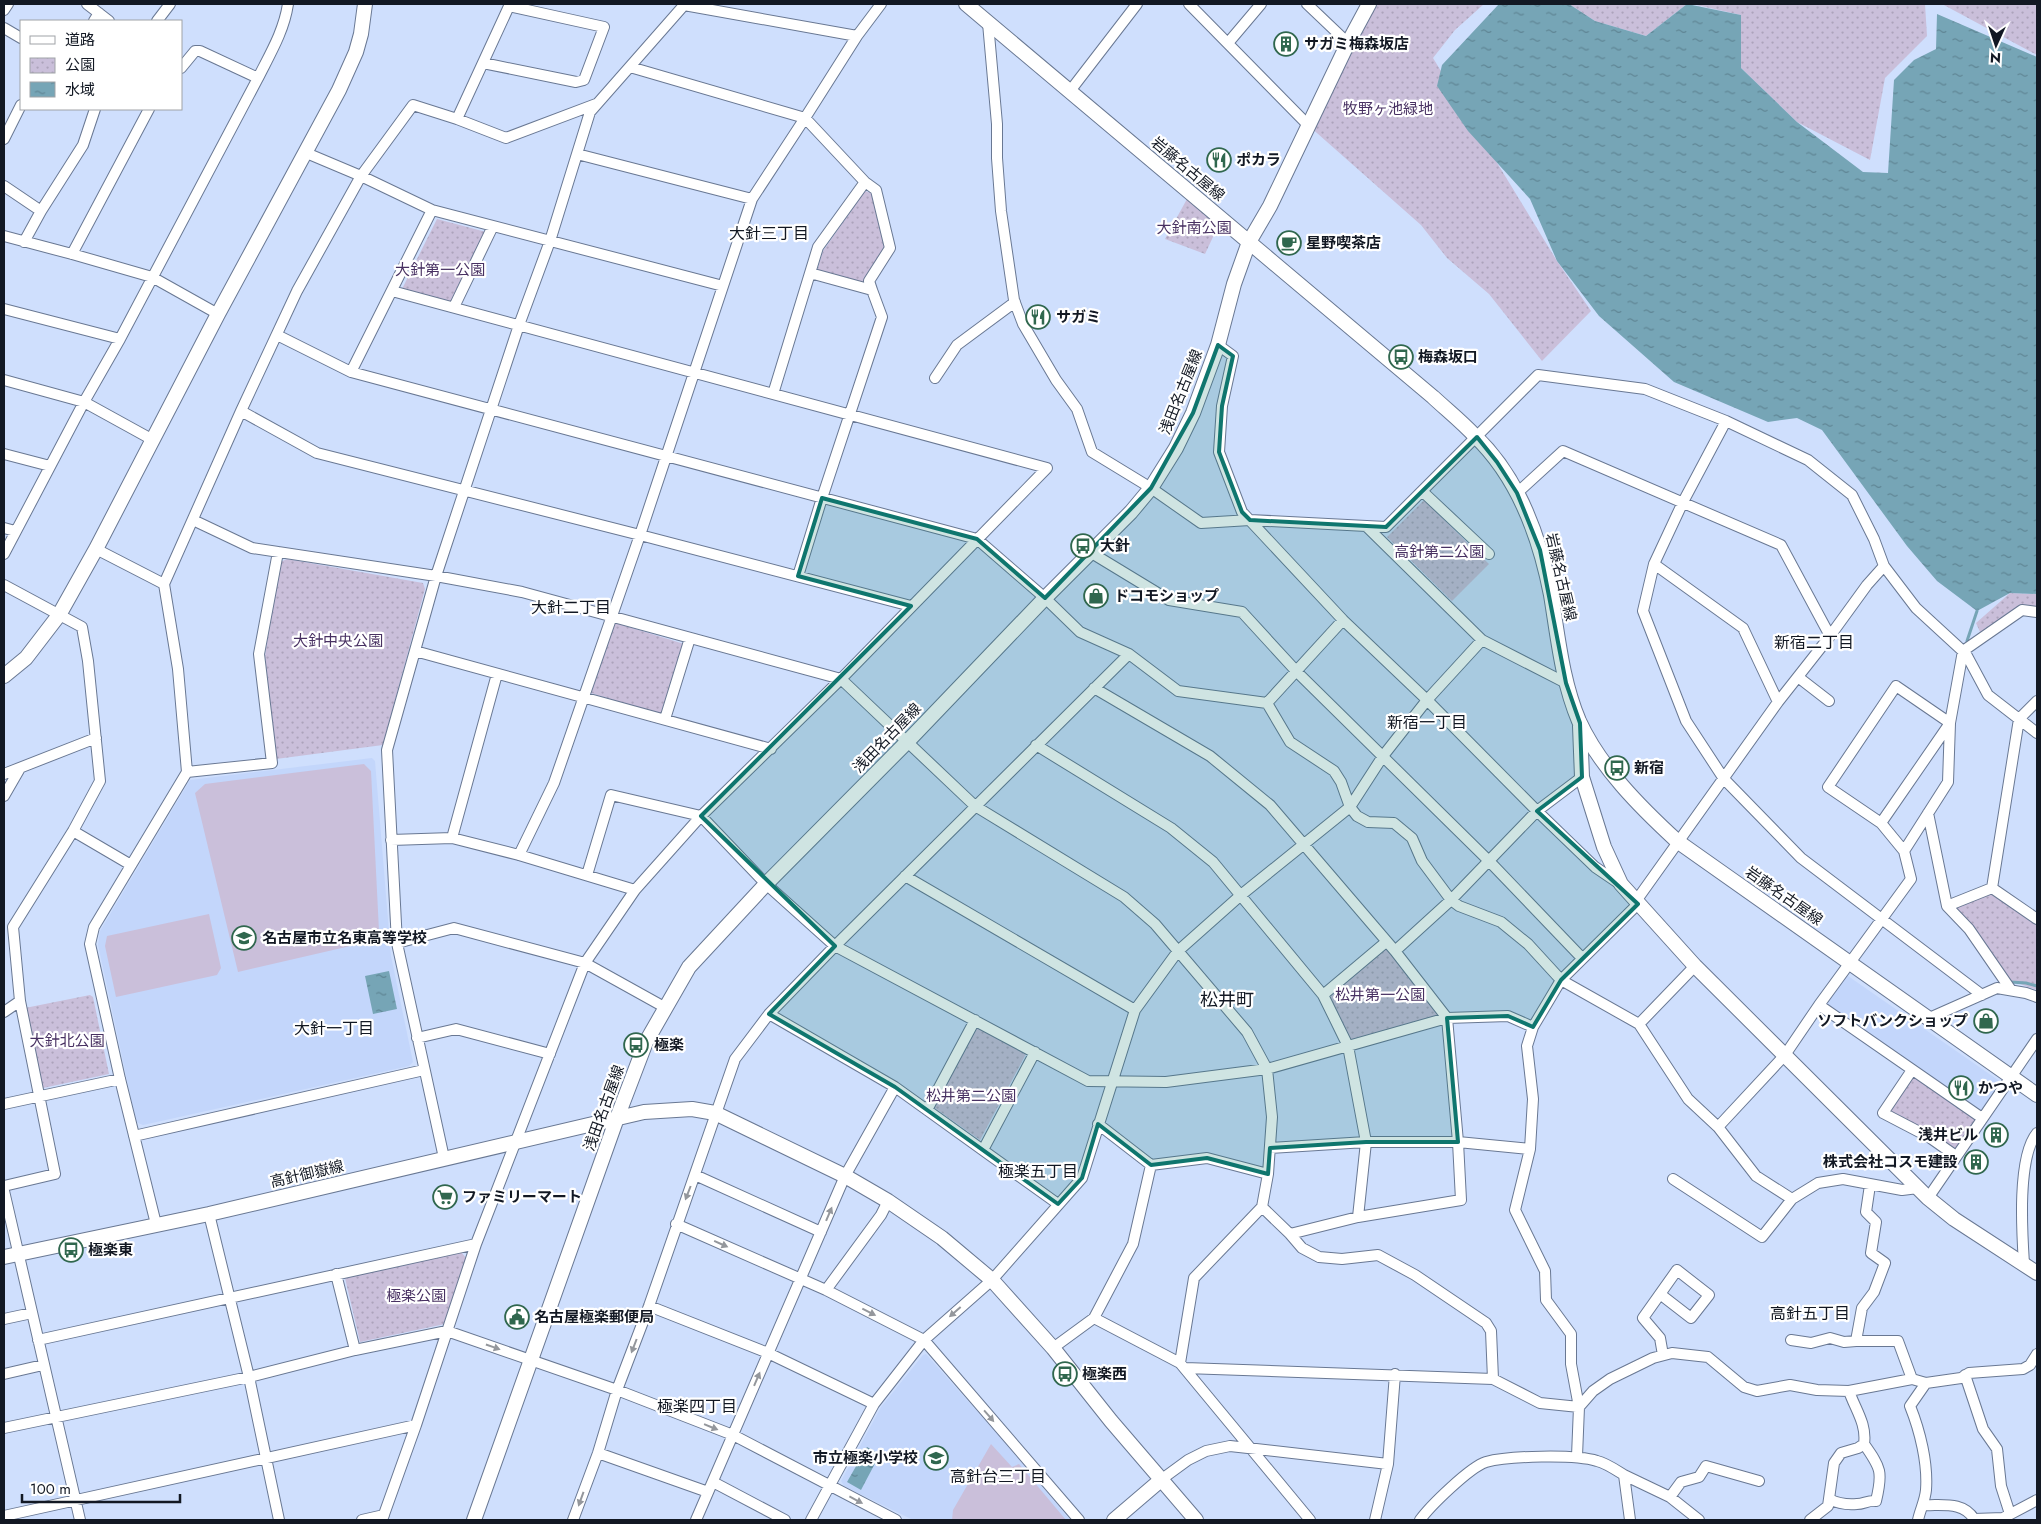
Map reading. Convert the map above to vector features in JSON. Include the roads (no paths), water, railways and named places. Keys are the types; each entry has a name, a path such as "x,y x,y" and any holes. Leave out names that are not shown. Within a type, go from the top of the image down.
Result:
{"main road":[{"path":"4,676 26,658 59,615 96,549 218,314 339,90 356,52 361,34 365,4"},
{"name":"岩藤名古屋線","path":"966,4 1433,397 1476,437 1497,462 1516,493 1540,550 1550,593 1566,683 1580,723 1622,785 1646,812 1677,840 2037,1095"},
{"name":"浅田名古屋線","path":"474,1520 617,1118 646,1042 689,967 766,884 908,742 1045,598 1131,512 1151,488 1176,448 1193,413 1218,345 1234,284 1249,242 1270,206 1348,43 1370,4"},
{"path":"1580,723 1582,777 1604,847 1621,884 1695,966 1923,1193 1954,1219 2037,1273"},
{"name":"高針御嶽線","path":"4,1257 209,1214 644,1112 692,1108 715,1113 845,1176 888,1201 942,1238 992,1280 1053,1348 1111,1422 1196,1520"},
{"path":"1114,1520 1162,1479"}],"street":[{"path":"4,10 8,4"},
{"path":"157,20 170,4"},
{"path":"4,554 84,402 120,340 258,78 278,38 285,20 288,4"},
{"path":"444,1158 397,943 387,750 436,576 550,241 590,112 685,4 857,36"},
{"path":"519,855 554,783 640,535 752,198 857,36 881,4"},
{"path":"1070,91 1137,4"},
{"path":"1189,4 1309,126"},
{"path":"1228,43 1261,4"},
{"path":"1307,4 1348,43"},
{"path":"457,119 509,5 604,27 584,80 576,82 483,63"},
{"path":"93,10 108,20"},
{"path":"988,23 997,124 997,158 1001,211 1015,302 1023,324 1056,380 1077,409 1092,452 1202,522 1250,520 1386,527 1538,375 1645,389 1726,421 1808,460 1852,495 1874,540 1884,566 1916,608 1966,654 1988,695 2037,733"},
{"path":"4,28 20,37"},
{"path":"182,67 195,51 200,51 258,78"},
{"path":"630,67 805,118 865,182 876,190 890,248 869,282 882,317 798,576"},
{"path":"156,1224 120,1079 90,944 94,927 187,772 178,669 164,584 297,291 361,176 414,105 506,138 597,104"},
{"path":"4,139 8,117 20,106"},
{"path":"24,242 41,211 83,145 95,110"},
{"path":"72,254 148,110"},
{"path":"304,152 361,176 432,210 723,286"},
{"path":"577,154 752,198"},
{"path":"773,394 818,248 865,182"},
{"path":"4,186 41,211"},
{"path":"350,372 432,210"},
{"path":"454,307 493,226"},
{"path":"4,236 152,278 218,314"},
{"path":"810,273 872,290"},
{"path":"362,1520 383,1518 476,1244 585,963 635,890 701,816 841,679 1046,468 392,291"},
{"path":"935,378 957,345 1015,302"},
{"path":"4,309 120,340"},
{"path":"277,335 350,372 977,539 1045,598 1080,632 1129,654 1178,691 1266,703"},
{"path":"1218,345 1233,356 1222,406 1219,452 1242,512 1343,620 1427,700 1595,867 1621,884"},
{"path":"4,380 84,402 153,440"},
{"path":"241,411 317,453 911,606"},
{"path":"1726,421 1683,502 1654,564 1643,611 1686,721 1724,779 1801,858 1982,995"},
{"path":"1516,493 1563,451 1781,545 1830,636"},
{"path":"4,454 50,466"},
{"path":"1422,491 1489,554"},
{"path":"193,520 252,548 436,576 522,592 841,679 975,806 1124,897 1155,924 1247,1032 1267,1069 1272,1117 1268,1174 1262,1207 1194,1278 1182,1366"},
{"path":"1366,526 1482,640 1566,683"},
{"path":"4,528 15,531"},
{"path":"96,549 164,584"},
{"path":"187,772 272,762 259,654 278,552"},
{"path":"1090,552 1169,600 1242,612 1296,672 1489,861 1582,958"},
{"path":"1654,564 1743,628 1778,702"},
{"path":"1577,1456 1579,1406 1571,1364 1571,1334 1546,1300 1545,1271 1515,1210 1530,1149 1533,1099 1527,1046 1533,1027 1561,980 1637,902 1677,840 1724,779 1778,702 1867,585 1884,566"},
{"path":"4,585 82,627 88,661 100,781 73,832 8,925 20,1001 55,1174 4,1186"},
{"path":"1904,851 1948,782 1950,723 1962,651 2022,610 2037,612"},
{"path":"1266,703 1343,620"},
{"path":"664,719 690,638"},
{"path":"811,1520 874,1404 924,1340 992,1280 1082,1178 1111,1081 1135,1010 1178,951 1241,895 1350,807 1383,756 1427,700 1482,640"},
{"path":"415,651 770,749"},
{"path":"574,1520 735,1059 769,1014 835,946 1129,654"},
{"path":"452,838 497,674"},
{"path":"1798,677 1829,701"},
{"path":"1718,1127 1785,1055 1819,1005 1912,879 1904,851 1881,823 1828,787 1896,686 1950,723"},
{"path":"1094,688 1210,756 1270,805 1395,951 1447,1018 1461,1200 1358,1217 1290,1234"},
{"path":"1992,888 2019,719 2037,702"},
{"path":"1266,703 1290,742 1334,772 1341,782 1350,807 1357,816 1368,822 1394,823 1412,838 1422,861 1451,900 1459,906 1500,922 1528,944 1561,980 1638,1024 1688,1098 1718,1127 1756,1176 1792,1198"},
{"path":"1881,823 1950,723"},
{"path":"4,774 20,770 96,738"},
{"path":"1036,745 1171,828 1213,862 1323,995 1348,1046 1366,1142 1358,1217"},
{"path":"4,796 20,770"},
{"path":"1395,951 1451,900 1538,811 1582,777"},
{"path":"587,875 611,795 701,816 766,884 835,946 1088,1081 1166,1082 1267,1069 1447,1018 1508,1016 1533,1027"},
{"path":"1928,813 1947,906 1969,929 2011,990"},
{"path":"73,832 131,865"},
{"path":"391,840 452,838 519,855 635,890"},
{"path":"905,876 1135,1010"},
{"path":"1947,906 1992,888"},
{"path":"1992,888 2037,919"},
{"path":"397,943 454,928 585,963 666,1008"},
{"path":"1323,995 1386,942"},
{"path":"1638,1024 1695,966"},
{"path":"1927,1018 1997,988 2037,997"},
{"path":"4,1012 20,1001"},
{"path":"1819,1005 1982,1118"},
{"path":"769,1014 895,1087 1058,1204"},
{"path":"926,1110 975,1020"},
{"path":"417,1038 456,1029 550,1054"},
{"path":"1673,1179 1762,1237 1792,1198 1818,1183 1843,1179 1923,1193 1956,1156 2037,1039"},
{"path":"983,1150 1035,1052"},
{"path":"134,1136 424,1070"},
{"path":"1912,1070 1883,1113 1929,1137 1956,1156"},
{"path":"4,1104 120,1079"},
{"path":"696,1520 845,1176 895,1087"},
{"path":"1098,1124 1151,1165 1207,1158 1268,1174"},
{"path":"2024,1264 2022,1207 2027,1156 2033,1138 2037,1133"},
{"path":"1270,1148 1366,1142 1458,1142 1530,1149"},
{"path":"1053,1348 1094,1318 1133,1244 1151,1165"},
{"path":"695,1175 821,1232"},
{"path":"1856,1341 1862,1308 1874,1292 1885,1263 1871,1252 1876,1222 1866,1212 1870,1185"},
{"path":"4,1191 80,1520"},
{"path":"826,1290 888,1201"},
{"path":"1262,1207 1302,1248 1319,1257 1342,1260 1378,1255 1415,1275 1486,1323 1491,1331 1493,1379"},
{"path":"209,1214 249,1377 279,1520"},
{"path":"676,1224 826,1290 924,1340 1079,1520"},
{"path":"38,1340 476,1244"},
{"path":"1660,1294 1691,1318 1709,1295 1677,1270 1660,1294 1644,1318 1660,1338 1663,1355"},
{"path":"336,1274 355,1350"},
{"path":"649,1306 768,1353 874,1404"},
{"path":"4,1319 32,1313"},
{"path":"1094,1318 1182,1366 1310,1520"},
{"path":"4,1428 249,1377 355,1350 447,1330 618,1390 733,1436 896,1520"},
{"path":"1791,1340 1810,1343 1823,1338 1844,1342 1898,1341 1912,1379"},
{"path":"1579,1406 1593,1391 1610,1379 1653,1358 1672,1353 1708,1357 1744,1387 1757,1391 1790,1385 1817,1390 1849,1391 1912,1379 1926,1383 1961,1378 1969,1373 2023,1369 2030,1364 2037,1354"},
{"path":"4,1374 43,1365"},
{"path":"1182,1366 1493,1379 1540,1403 1579,1406"},
{"path":"1375,1520 1388,1464 1395,1374"},
{"path":"1965,1375 1983,1429 1996,1449 2001,1486 2010,1514"},
{"path":"1918,1520 1926,1489 1922,1443 1910,1406 1926,1383"},
{"path":"1829,1499 1836,1502 1858,1504 1866,1500 1876,1501 1881,1480 1878,1465 1864,1444 1865,1435 1860,1416 1854,1407 1849,1391"},
{"path":"4,1516 416,1425"},
{"path":"1810,1520 1828,1506 1834,1463 1837,1457 1864,1444"},
{"path":"1162,1479 1188,1460 1206,1451 1230,1446 1388,1464"},
{"path":"598,1453 711,1487 785,1520"},
{"path":"1420,1520 1463,1477 1484,1462 1577,1456 1598,1461 1670,1497 1699,1520"},
{"path":"1670,1497 1681,1482 1699,1477 1706,1466 1759,1481"},
{"path":"1624,1475 1630,1520"},
{"path":"1923,1505 1961,1506 1968,1510 1974,1519 2003,1518 2037,1500"}],"water":[{"path":"1499,4 1569,4 1595,21 1646,36 1687,4 1741,15 1741,68 1797,122 1863,172 1888,173 1894,80 1914,60 1936,49 1937,14 2037,57 2037,594 2010,593 1977,611 1937,581 1907,546 1822,430 1797,418 1768,422 1674,382 1599,316 1557,261 1530,199 1468,131 1437,86 1442,65"},
{"path":"389,971 397,1009 373,1014 365,976"},
{"path":"867,1447 880,1454 861,1490 847,1482"}],"waterway":[{"path":"1967,641 1977,611"},
{"path":"2010,982 2037,986"}],"place":[{"name":"サガミ梅森坂店","path":"1286,44"},
{"name":"ポカラ","path":"1219,160"},
{"name":"星野喫茶店","path":"1289,243"},
{"name":"サガミ","path":"1038,317"},
{"name":"梅森坂口","path":"1401,357"},
{"name":"大針","path":"1083,546"},
{"name":"ドコモショップ","path":"1096,596"},
{"name":"新宿","path":"1617,768"},
{"name":"名古屋市立名東高等学校","path":"244,938"},
{"name":"ソフトバンクショップ","path":"1986,1021"},
{"name":"極楽","path":"636,1045"},
{"name":"かつや","path":"1961,1088"},
{"name":"浅井ビル","path":"1996,1135"},
{"name":"株式会社コスモ建設","path":"1976,1162"},
{"name":"ファミリーマート","path":"445,1197"},
{"name":"極楽東","path":"71,1250"},
{"name":"名古屋極楽郵便局","path":"517,1317"},
{"name":"極楽西","path":"1065,1374"},
{"name":"市立極楽小学校","path":"936,1458"}],"district":[{"name":"大針三丁目","path":"769,233"},
{"name":"大針二丁目","path":"571,607"},
{"name":"新宿二丁目","path":"1814,642"},
{"name":"新宿一丁目","path":"1427,722"},
{"name":"松井町","path":"1227,1000"},
{"name":"大針一丁目","path":"334,1028"},
{"name":"極楽五丁目","path":"1038,1171"},
{"name":"高針五丁目","path":"1810,1313"},
{"name":"極楽四丁目","path":"697,1406"},
{"name":"高針台三丁目","path":"998,1476"}],"park label":[{"name":"牧野ヶ池緑地","path":"1388,109"},
{"name":"大針南公園","path":"1194,228"},
{"name":"大針第一公園","path":"440,270"},
{"name":"高針第二公園","path":"1439,552"},
{"name":"大針中央公園","path":"338,641"},
{"name":"松井第一公園","path":"1380,995"},
{"name":"大針北公園","path":"67,1041"},
{"name":"松井第二公園","path":"971,1096"},
{"name":"極楽公園","path":"416,1296"}]}
